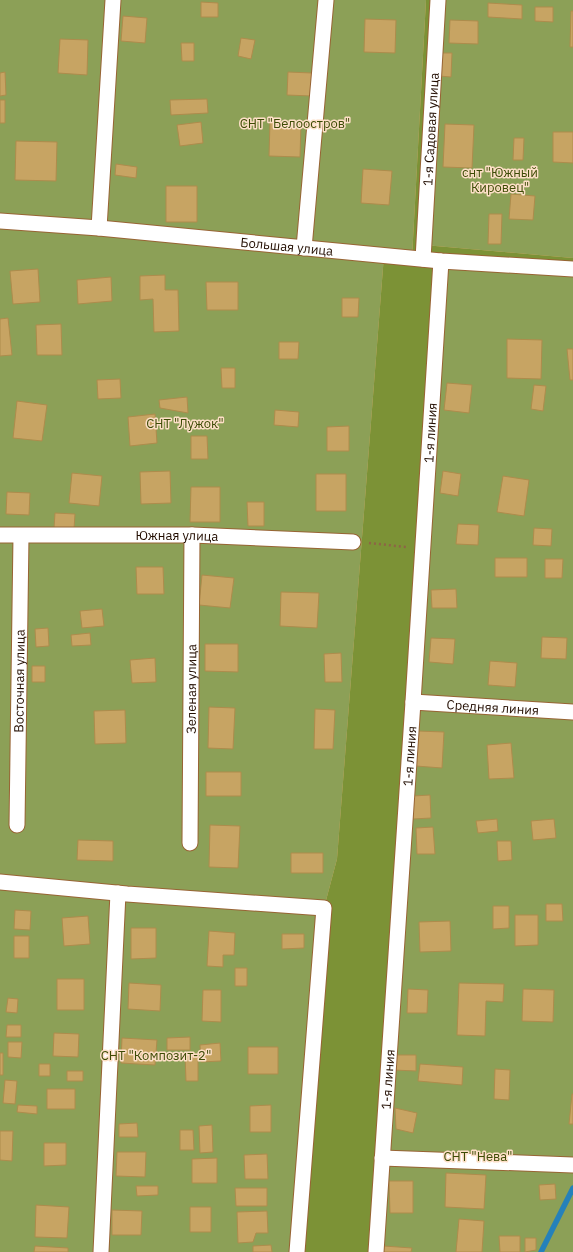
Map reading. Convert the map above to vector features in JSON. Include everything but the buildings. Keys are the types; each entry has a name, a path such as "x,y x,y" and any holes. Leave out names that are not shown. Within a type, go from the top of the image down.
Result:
{"street":[{"path":"99,228 113,0"},
{"path":"304,248 326,0"},
{"name":"1-я Садовая улица","path":"423,259 438,0"},
{"name":"Большая улица","path":"0,221 99,228 441,261 573,269"},
{"name":"1-я линия","path":"376,1252 441,261"},
{"name":"Южная улица","path":"0,535 192,535 353,542"},
{"name":"Зеленая улица","path":"190,843 192,535"},
{"name":"Восточная улица","path":"17,825 21,536"},
{"name":"Средняя линия","path":"413,702 573,712"},
{"path":"0,882 118,893 324,908 297,1252"},
{"path":"101,1252 118,893"},
{"path":"382,1158 572,1165"}],"path":[{"path":"353,542 423,548"}],"green space":[{"path":"0,0 426,0 412,258 384,255 337,859 324,908 297,1252 0,1252"},
{"path":"426,0 438,0 424,245 573,258 573,268 444,261 376,1252 297,1252 324,908 337,859 384,255 412,258"},
{"name":"снт \"Южный Кировец\"","path":"438,0 573,0 573,258 424,245"},
{"name":"СНТ \"Нева\"","path":"444,261 573,268 573,1252 376,1252"}],"waterway":[{"path":"541,1252 573,1188"}],"park label":[{"name":"СНТ \"Белоостров\"","path":"295,123"},
{"name":"СНТ \"Лужок\"","path":"185,423"},
{"name":"СНТ \"Композит-2\"","path":"156,1055"}]}
